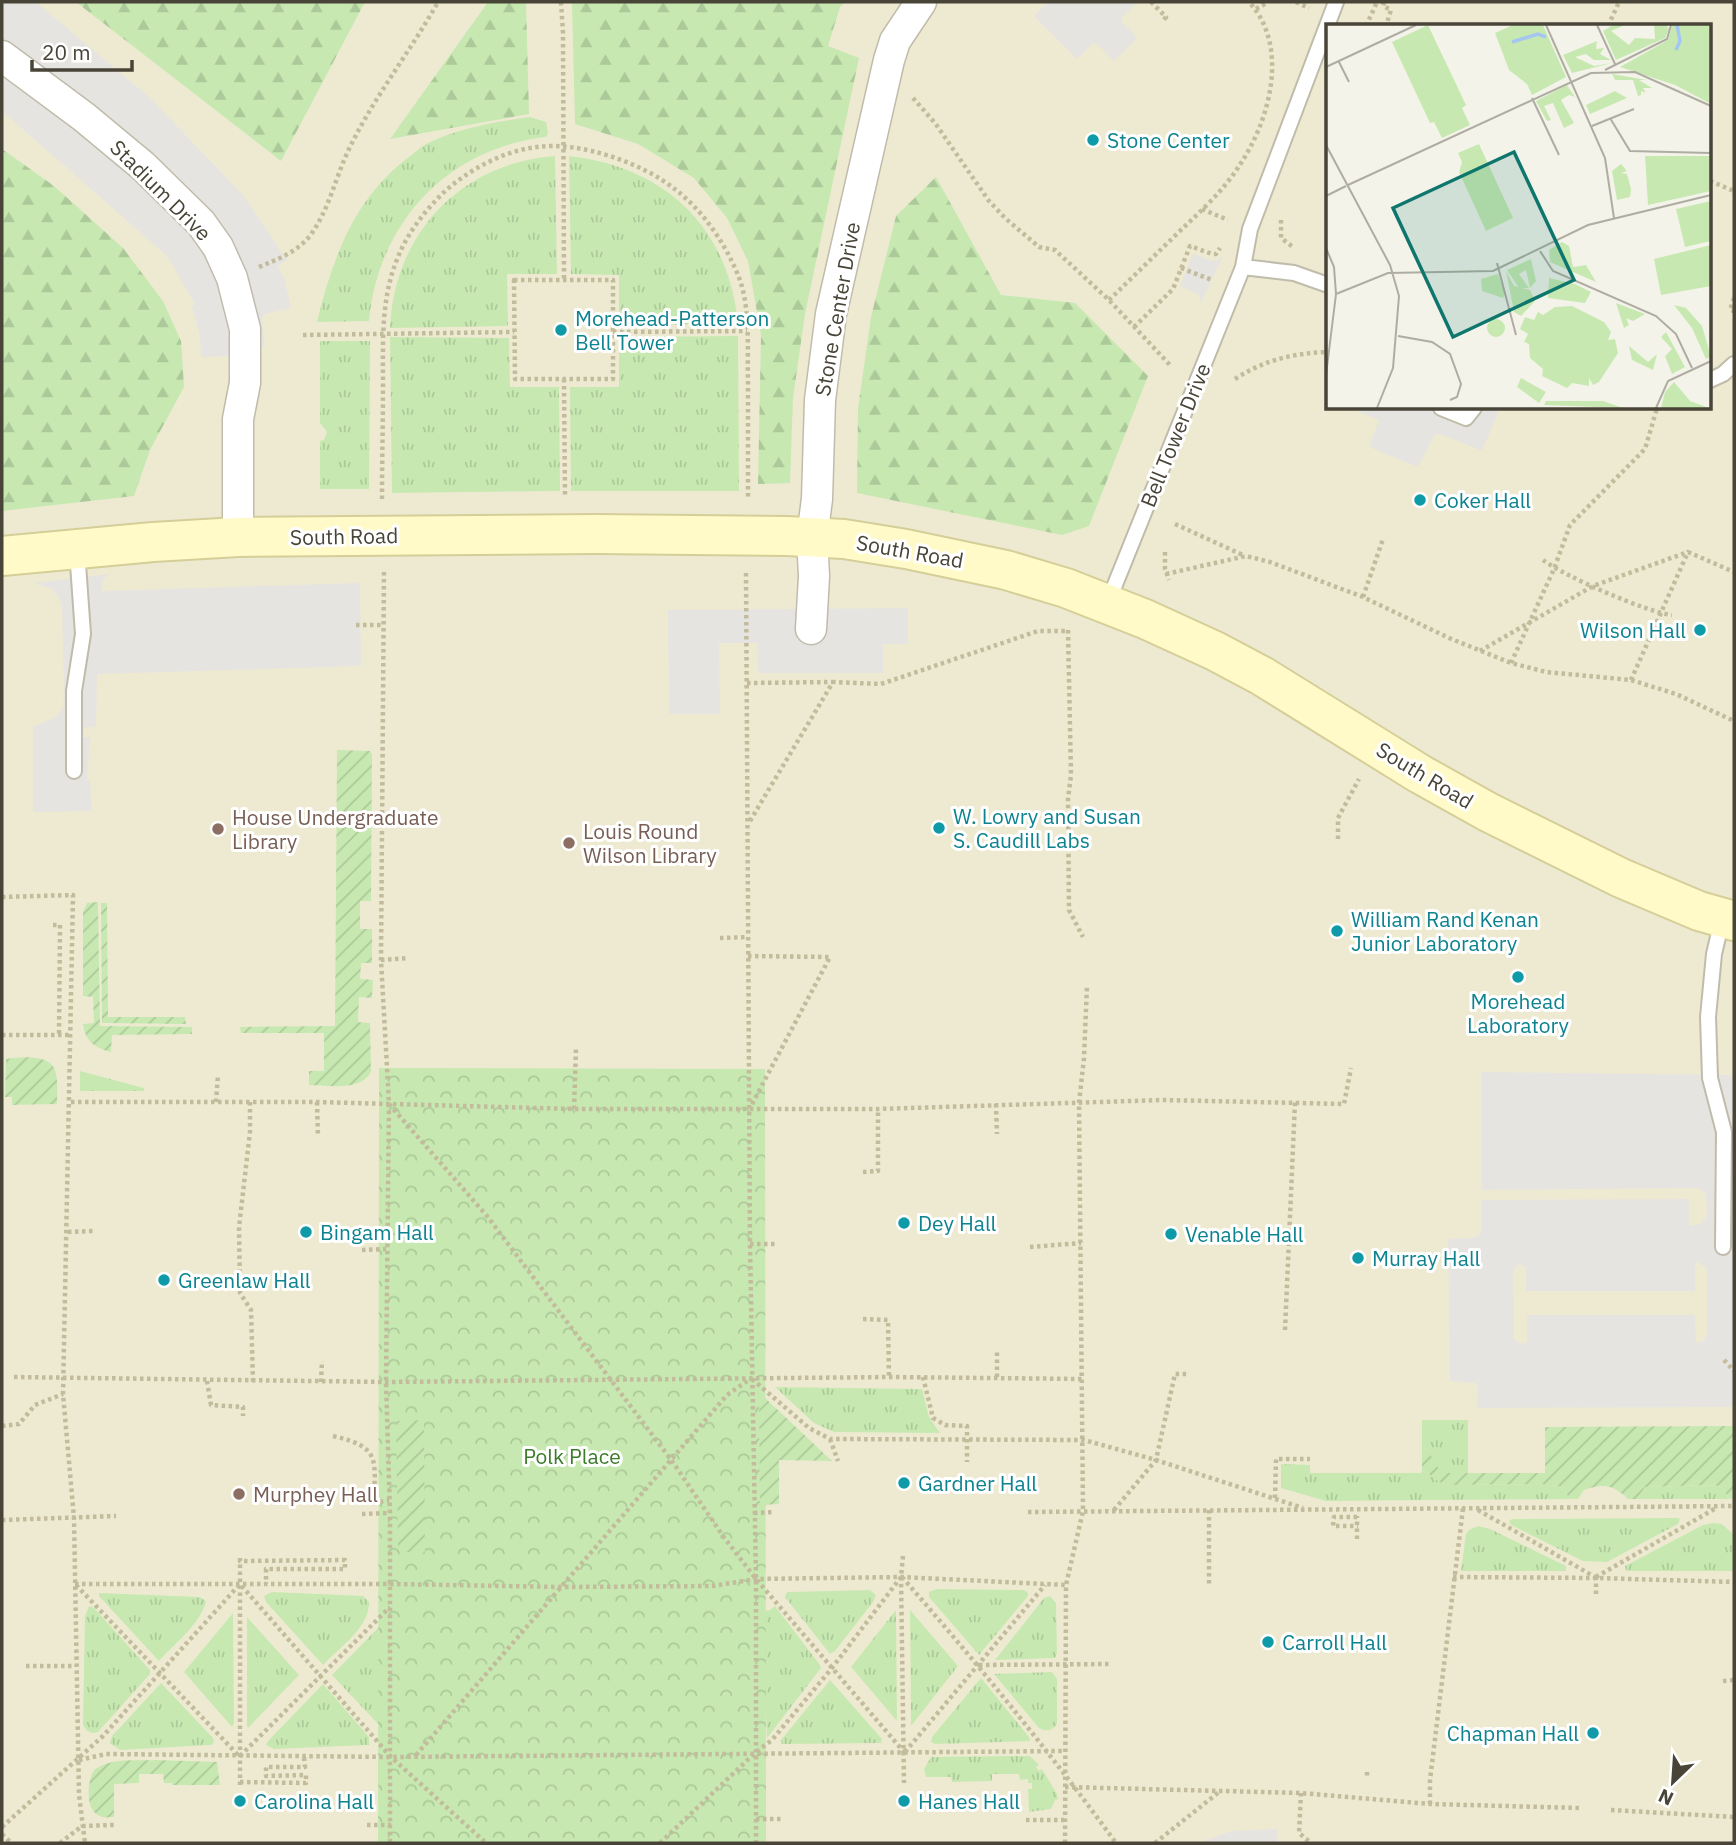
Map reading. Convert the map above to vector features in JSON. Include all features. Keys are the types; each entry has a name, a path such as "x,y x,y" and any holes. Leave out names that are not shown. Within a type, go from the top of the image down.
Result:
{"main road":[{"name":"South Road","path":"2,556 238,537 596,534 812,537 906,549 1006,570 1066,588 1215,651 1262,676 1420,774 1553,845 1657,894 1728,920"}],"street":[{"name":"Stone Center Drive","path":"811,629 814,576 812,537 817,499 820,400 831,314 888,61 895,41 921,2"},
{"name":"Stadium Drive","path":"2,56 84,117 143,166 201,223 218,247 232,278 244,329 245,383 238,419 238,537"}],"lane":[{"name":"Bell Tower Drive","path":"1328,24 1336,2"},
{"name":"Bell Tower Drive","path":"1107,604 1242,267 1252,223 1326,28"},
{"path":"1242,267 1294,273 1326,284"},
{"path":"1712,379 1734,364"},
{"path":"1446,410 1466,418 1472,410"},
{"path":"74,771 74,691 83,634 76,548"},
{"path":"1724,1247 1724,1132 1710,1078 1707,1017 1714,954 1728,920"}],"path":[{"path":"232,278 292,253 308,237 331,197 349,150 370,111 438,2"},
{"path":"561,2 564,280"},
{"path":"1151,2 1166,17 1162,22"},
{"path":"1109,300 1202,209 1239,166 1254,138 1271,83 1272,51 1269,37 1256,9 1249,2"},
{"path":"1256,9 1268,2"},
{"path":"1367,24 1377,2"},
{"path":"1384,2 1382,6 1391,10 1387,24"},
{"path":"1609,24 1619,2"},
{"path":"910,95 936,123 983,192 1005,218 1039,247 1055,250 1109,300 1170,366"},
{"path":"382,500 383,333 385,301 397,259 416,222 451,186 474,169 508,154 538,146 612,157 634,165 676,189 712,229 739,277 747,331 748,497"},
{"path":"1712,182 1734,191"},
{"path":"1202,209 1220,217"},
{"path":"1282,216 1282,238"},
{"path":"1226,231 1230,221"},
{"path":"1274,239 1282,238 1297,248"},
{"path":"1134,327 1173,289 1190,246 1216,254 1222,241"},
{"path":"1181,268 1212,280"},
{"path":"514,280 564,280 613,280 613,379 514,379 514,280"},
{"path":"1734,298 1730,310 1734,311"},
{"path":"613,332 747,331"},
{"path":"303,335 514,332"},
{"path":"1235,379 1265,362 1326,352"},
{"path":"564,379 565,499"},
{"path":"1511,663 1554,569 1570,525 1645,449 1656,410"},
{"path":"1175,524 1247,556 1363,597 1511,663 1546,672 1631,680 1676,694 1734,721"},
{"path":"1363,597 1383,538"},
{"path":"1165,552 1169,580"},
{"path":"1479,651 1593,586 1688,552 1734,572"},
{"path":"1631,680 1688,552"},
{"path":"1166,573 1247,556"},
{"path":"1543,560 1554,569 1593,586 1659,613 1672,615"},
{"path":"384,572 381,960 389,1103 386,1382 390,1513 390,1843"},
{"path":"746,573 756,1843"},
{"path":"1067,620 1071,775 1068,799 1069,911 1083,937"},
{"path":"356,625 383,625"},
{"path":"747,683 881,684 1038,631 1068,631"},
{"path":"749,823 833,682"},
{"path":"1338,839 1338,818 1359,779"},
{"path":"2,897 73,895 71,1102 63,1394 74,1518 75,1667 85,1843"},
{"path":"52,925 60,925 59,1035"},
{"path":"720,938 748,937"},
{"path":"748,956 830,957 749,1109"},
{"path":"381,960 409,958"},
{"path":"1065,1843 1066,1585 1083,1511 1079,1103 1087,986"},
{"path":"2,1035 72,1035"},
{"path":"574,1109 576,1048"},
{"path":"71,1102 389,1103 574,1109 878,1109 1163,1100 1344,1104 1351,1068"},
{"path":"216,1102 218,1075"},
{"path":"250,1102 250,1132 237,1227 240,1293 251,1310 253,1382"},
{"path":"317,1102 318,1137"},
{"path":"1285,1330 1295,1102"},
{"path":"389,1103 487,1216 672,1461 756,1579 904,1753"},
{"path":"996,1104 997,1134"},
{"path":"863,1172 878,1171 878,1109"},
{"path":"68,1232 93,1231"},
{"path":"1030,1247 1081,1243"},
{"path":"750,1244 778,1244"},
{"path":"362,1250 386,1250"},
{"path":"863,1320 888,1320 889,1377"},
{"path":"997,1351 997,1377"},
{"path":"1724,1360 1734,1371"},
{"path":"321,1382 322,1361"},
{"path":"1113,1511 1156,1460 1175,1374 1187,1374"},
{"path":"14,1377 253,1382 611,1382 889,1377 1083,1379"},
{"path":"923,1377 933,1418 945,1425 967,1426 967,1462"},
{"path":"751,1378 808,1428 830,1439 1084,1440 1156,1460 1306,1509"},
{"path":"416,1755 727,1395 751,1378"},
{"path":"206,1381 211,1405 243,1407 243,1416"},
{"path":"2,1426 19,1424 36,1405 63,1394"},
{"path":"333,1436 360,1443 367,1449 374,1470 374,1503 389,1500"},
{"path":"830,1439 838,1461"},
{"path":"1275,1498 1276,1459 1310,1459"},
{"path":"1596,1578 1719,1507"},
{"path":"1028,1512 1734,1507"},
{"path":"1430,1804 1428,1775 1463,1508"},
{"path":"1476,1508 1596,1578"},
{"path":"1357,1539 1358,1509"},
{"path":"1209,1510 1209,1587"},
{"path":"362,1514 390,1513"},
{"path":"754,1513 775,1513"},
{"path":"2,1520 116,1517"},
{"path":"1357,1517 1334,1517 1333,1526 1358,1526"},
{"path":"903,1556 904,1783"},
{"path":"266,1584 266,1569 345,1569 345,1560 240,1559 240,1784 306,1783 306,1775 266,1776 266,1767 304,1767 304,1757"},
{"path":"75,1584 712,1586 756,1579 901,1577 1066,1585"},
{"path":"901,1577 978,1665 1066,1774 1116,1843"},
{"path":"660,1843 772,1740 832,1668 901,1577"},
{"path":"1453,1577 1734,1582"},
{"path":"1595,1594 1596,1578"},
{"path":"75,1584 240,1757"},
{"path":"2,1827 103,1736 240,1584"},
{"path":"240,1584 391,1756 486,1843"},
{"path":"904,1753 1045,1585"},
{"path":"240,1757 390,1607"},
{"path":"978,1665 1111,1664"},
{"path":"26,1666 75,1667"},
{"path":"1723,1681 1734,1680"},
{"path":"79,1760 106,1754 304,1757 1065,1751"},
{"path":"1065,1787 1317,1793 1430,1804 1580,1808"},
{"path":"1155,1843 1219,1792"},
{"path":"1301,1793 1299,1833 1311,1843"},
{"path":"1611,1810 1734,1817"},
{"path":"2,1819 13,1815"},
{"path":"756,1819 784,1819"},
{"path":"1026,1820 1065,1821"},
{"path":"60,1843 82,1826 114,1825"},
{"path":"367,1825 391,1825"},
{"path":"2,1834 11,1843"}],"shaded area":[{"path":"2,2 1734,2 1734,1843 2,1843"},
{"path":"2,2 36,2 148,96 243,195 287,260 277,266 284,277 291,308 264,314 262,320 265,346 230,356 201,357 200,336 192,306 195,304 167,256 2,111"},
{"path":"1048,2 1137,2 1122,17 1122,22 1137,38 1114,61 1093,43 1077,59 1034,16"},
{"path":"1193,253 1211,261 1223,256 1201,303 1199,295 1180,286"},
{"path":"1354,410 1499,410 1482,451 1435,434 1418,467 1369,447 1379,420"},
{"path":"110,574 103,579 102,591 360,583 361,666 97,674 96,727 82,728 82,737 90,737 87,781 90,781 92,811 33,812 33,726 59,714 63,707 64,694 62,606 52,589 34,583"},
{"path":"908,608 908,644 883,644 883,673 758,673 757,643 719,643 720,714 669,714 668,610"},
{"path":"1482,1072 1734,1075 1734,1407 1477,1408 1478,1387 1475,1383 1450,1381 1448,1239 1479,1236 1482,1229 1482,1200 1689,1199 1691,1226 1701,1224 1707,1216 1706,1194 1698,1188 1482,1190","holes":["1697,1262 1707,1268 1707,1335 1702,1342 1696,1342 1695,1315 1527,1315 1527,1342 1521,1344 1514,1339 1513,1274 1515,1267 1520,1264 1526,1268 1526,1291 1695,1291 1695,1265"]},
{"path":"1277,1829 1277,1843 1197,1843 1232,1831"}],"green space":[{"path":"76,2 365,2 281,161"},
{"path":"488,2 526,2 529,114 390,139"},
{"path":"572,2 845,2 840,7 828,46 859,58 805,314 793,398 790,483 758,484 761,335 748,261 727,218 694,178 638,144 575,124"},
{"path":"530,117 546,122 546,137 510,144 478,157 449,174 424,196 403,223 387,252 375,285 369,321 317,322 330,276 347,233 371,194 387,176 421,147 438,138 477,126"},
{"path":"2,149 54,186 123,248 163,301 181,341 184,387 150,450 134,496 2,511"},
{"path":"555,156 557,274 507,274 508,326 390,328 394,294 404,262 419,234 438,209 462,189 490,173 521,162"},
{"path":"569,156 603,162 635,173 662,188 686,207 705,230 721,258 732,288 738,323 619,326 619,275 571,274"},
{"path":"936,177 1001,295 1075,303 1148,376 1089,526 1062,535 857,493 858,408 871,317 896,216"},
{"path":"738,336 739,491 571,491 570,387 619,387 619,337"},
{"path":"390,337 509,338 510,387 559,387 560,491 392,493"},
{"path":"320,341 370,341 369,489 320,489 320,441 324,440 327,432 320,423"},
{"path":"337,750 370,751 372,754 371,901 360,901 360,929 372,929 372,963 361,963 360,979 373,980 372,998 359,997 358,1022 370,1023 371,1072 366,1078 352,1085 309,1085 309,1071 324,1071 324,1033 241,1033 240,1027 335,1026"},
{"path":"98,902 100,1026 192,1027 192,1034 112,1035 111,1052 96,1046 89,1039 83,1024 94,1023 93,997 83,996 83,912 87,903"},
{"path":"101,903 107,903 108,1017 185,1017 186,1024 102,1023"},
{"path":"6,1059 43,1059 54,1067 57,1104 12,1105 12,1097 5,1097"},
{"name":"Polk Place","path":"379,1068 765,1069 766,1843 378,1843"},
{"path":"80,1071 144,1088 144,1091 80,1091"},
{"path":"775,1387 922,1389 929,1417 940,1433 834,1432 814,1423"},
{"path":"761,1394 832,1461 779,1460 779,1504 760,1505"},
{"path":"424,1420 425,1553 405,1552 398,1546 396,1421"},
{"path":"1422,1420 1468,1420 1468,1474 1440,1473 1428,1450 1422,1449"},
{"path":"1734,1426 1734,1498 1729,1499 1723,1488 1715,1485 1645,1487 1637,1499 1628,1499 1618,1491 1598,1486 1584,1490 1578,1499 1571,1499 1559,1486 1451,1485 1422,1471 1422,1449 1428,1450 1441,1473 1545,1473 1545,1427"},
{"path":"1281,1464 1310,1465 1310,1473 1422,1471 1451,1485 1559,1486 1571,1499 1326,1501 1281,1488"},
{"path":"1715,1485 1723,1488 1729,1499 1637,1499 1645,1487"},
{"path":"1512,1519 1680,1519 1678,1524 1607,1562 1583,1561 1511,1525 1509,1521"},
{"path":"1722,1524 1734,1535 1734,1570 1626,1571 1625,1566 1703,1525"},
{"path":"1478,1526 1490,1529 1566,1566 1566,1571 1461,1571 1466,1534"},
{"path":"937,1589 1024,1590 1028,1596 979,1655 929,1597 929,1592"},
{"path":"870,1590 876,1595 873,1602 830,1654 785,1597 787,1592"},
{"path":"272,1592 363,1596 369,1602 368,1611 359,1628 323,1665 266,1602 264,1596"},
{"path":"99,1593 200,1597 206,1601 193,1626 159,1661"},
{"path":"1050,1596 1056,1603 1055,1658 995,1660 1044,1598"},
{"path":"89,1606 94,1608 150,1670 150,1674 98,1732 93,1733 87,1731 83,1725 85,1616"},
{"path":"775,1606 821,1668 767,1738 761,1611"},
{"path":"896,1610 897,1721 851,1667"},
{"path":"910,1610 958,1666 911,1726"},
{"path":"233,1613 234,1723 232,1727 184,1672"},
{"path":"247,1617 299,1675 248,1728 247,1726"},
{"path":"379,1627 380,1723 378,1724 332,1675"},
{"path":"1052,1672 1057,1679 1057,1724 1046,1730 1039,1728 994,1674"},
{"path":"981,1678 1030,1741 931,1742 932,1737"},
{"path":"830,1680 882,1739 881,1743 782,1744 781,1740"},
{"path":"161,1683 213,1738 211,1745 120,1750 110,1743 112,1736"},
{"path":"323,1684 369,1737 369,1745 274,1749 266,1745 268,1741"},
{"path":"1030,1756 1039,1765 1036,1767 1039,1771 1042,1769 1057,1794 1058,1799 1051,1809 1029,1812 1028,1789 1032,1789 1032,1783 1028,1783 1028,1779 1020,1780 1019,1774 992,1774 992,1781 952,1782 951,1777 926,1777 924,1769 931,1757"},
{"path":"116,1761 217,1762 220,1785 172,1785 164,1783 163,1774 139,1774 139,1783 114,1784 114,1817 96,1814 89,1796 94,1770"}],"place":[{"name":"Stone Center","path":"1093,140"},
{"name":"Morehead-Patterson Bell Tower","path":"561,330"},
{"name":"Coker Hall","path":"1420,500"},
{"name":"Wilson Hall","path":"1700,630"},
{"name":"W. Lowry and Susan S. Caudill Labs","path":"939,828"},
{"name":"House Undergraduate Library","path":"218,829"},
{"name":"Louis Round Wilson Library","path":"569,843"},
{"name":"William Rand Kenan Junior Laboratory","path":"1337,931"},
{"name":"Morehead Laboratory","path":"1518,977"},
{"name":"Dey Hall","path":"904,1223"},
{"name":"Bingam Hall","path":"306,1232"},
{"name":"Venable Hall","path":"1171,1234"},
{"name":"Murray Hall","path":"1358,1258"},
{"name":"Greenlaw Hall","path":"164,1280"},
{"name":"Gardner Hall","path":"904,1483"},
{"name":"Murphey Hall","path":"239,1494"},
{"name":"Carroll Hall","path":"1268,1642"},
{"name":"Chapman Hall","path":"1593,1733"},
{"name":"Carolina Hall","path":"240,1801"},
{"name":"Hanes Hall","path":"904,1801"}]}
